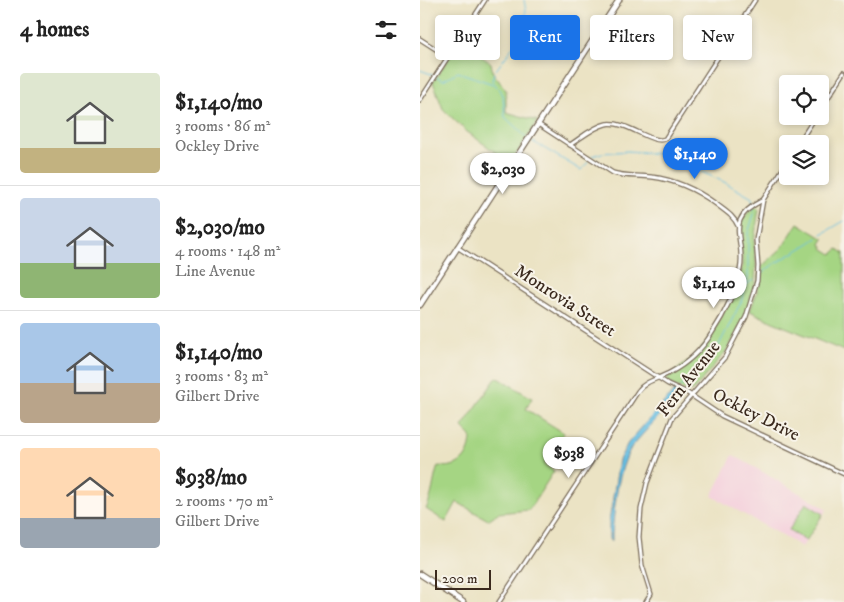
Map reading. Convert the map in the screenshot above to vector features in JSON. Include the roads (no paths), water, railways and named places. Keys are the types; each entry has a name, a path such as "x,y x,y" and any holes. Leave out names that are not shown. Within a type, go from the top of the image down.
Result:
{"main road":[{"path":"420,305 619,0"},
{"path":"420,574 462,602"}],"street":[{"path":"475,15 485,0"},
{"path":"570,145 598,127 609,123 625,125 656,140 665,139 755,0"},
{"path":"420,40 435,49"},
{"path":"420,100 446,60"},
{"path":"829,96 844,72"},
{"path":"538,124 613,173 625,176 662,179 689,187 730,215 739,226"},
{"path":"499,602 634,396 643,385 667,374 692,358 706,343 733,290 741,266 738,240 742,217 761,201 779,174"},
{"name":"Fern Avenue","path":"646,602 651,594 644,571 640,547 639,526 642,500 671,420 728,353 746,317 757,282 756,240 761,201"},
{"name":"Monrovia Street","path":"458,248 658,378"},
{"path":"667,374 666,381 669,385"},
{"name":"Ockley Drive","path":"658,378 684,391 722,416 844,474"}],"water":[{"path":"675,390 679,391 679,394 632,446 627,456 620,477 611,542 609,539 609,522 619,460 628,443"}],"waterway":[{"path":"524,0 525,15"},
{"path":"496,70 510,51"},
{"path":"420,70 434,75"},
{"path":"437,77 443,80 458,72 493,84"},
{"path":"494,73 492,80 503,95 505,117 527,138"},
{"path":"530,140 581,170 588,162"},
{"path":"592,156 602,153 628,151 662,154 724,182 752,198 754,214 748,233 748,278 741,302 719,345 709,358 680,387"},
{"path":"822,234 844,221"},
{"path":"762,273 817,238"},
{"path":"746,285 753,280"}]}
